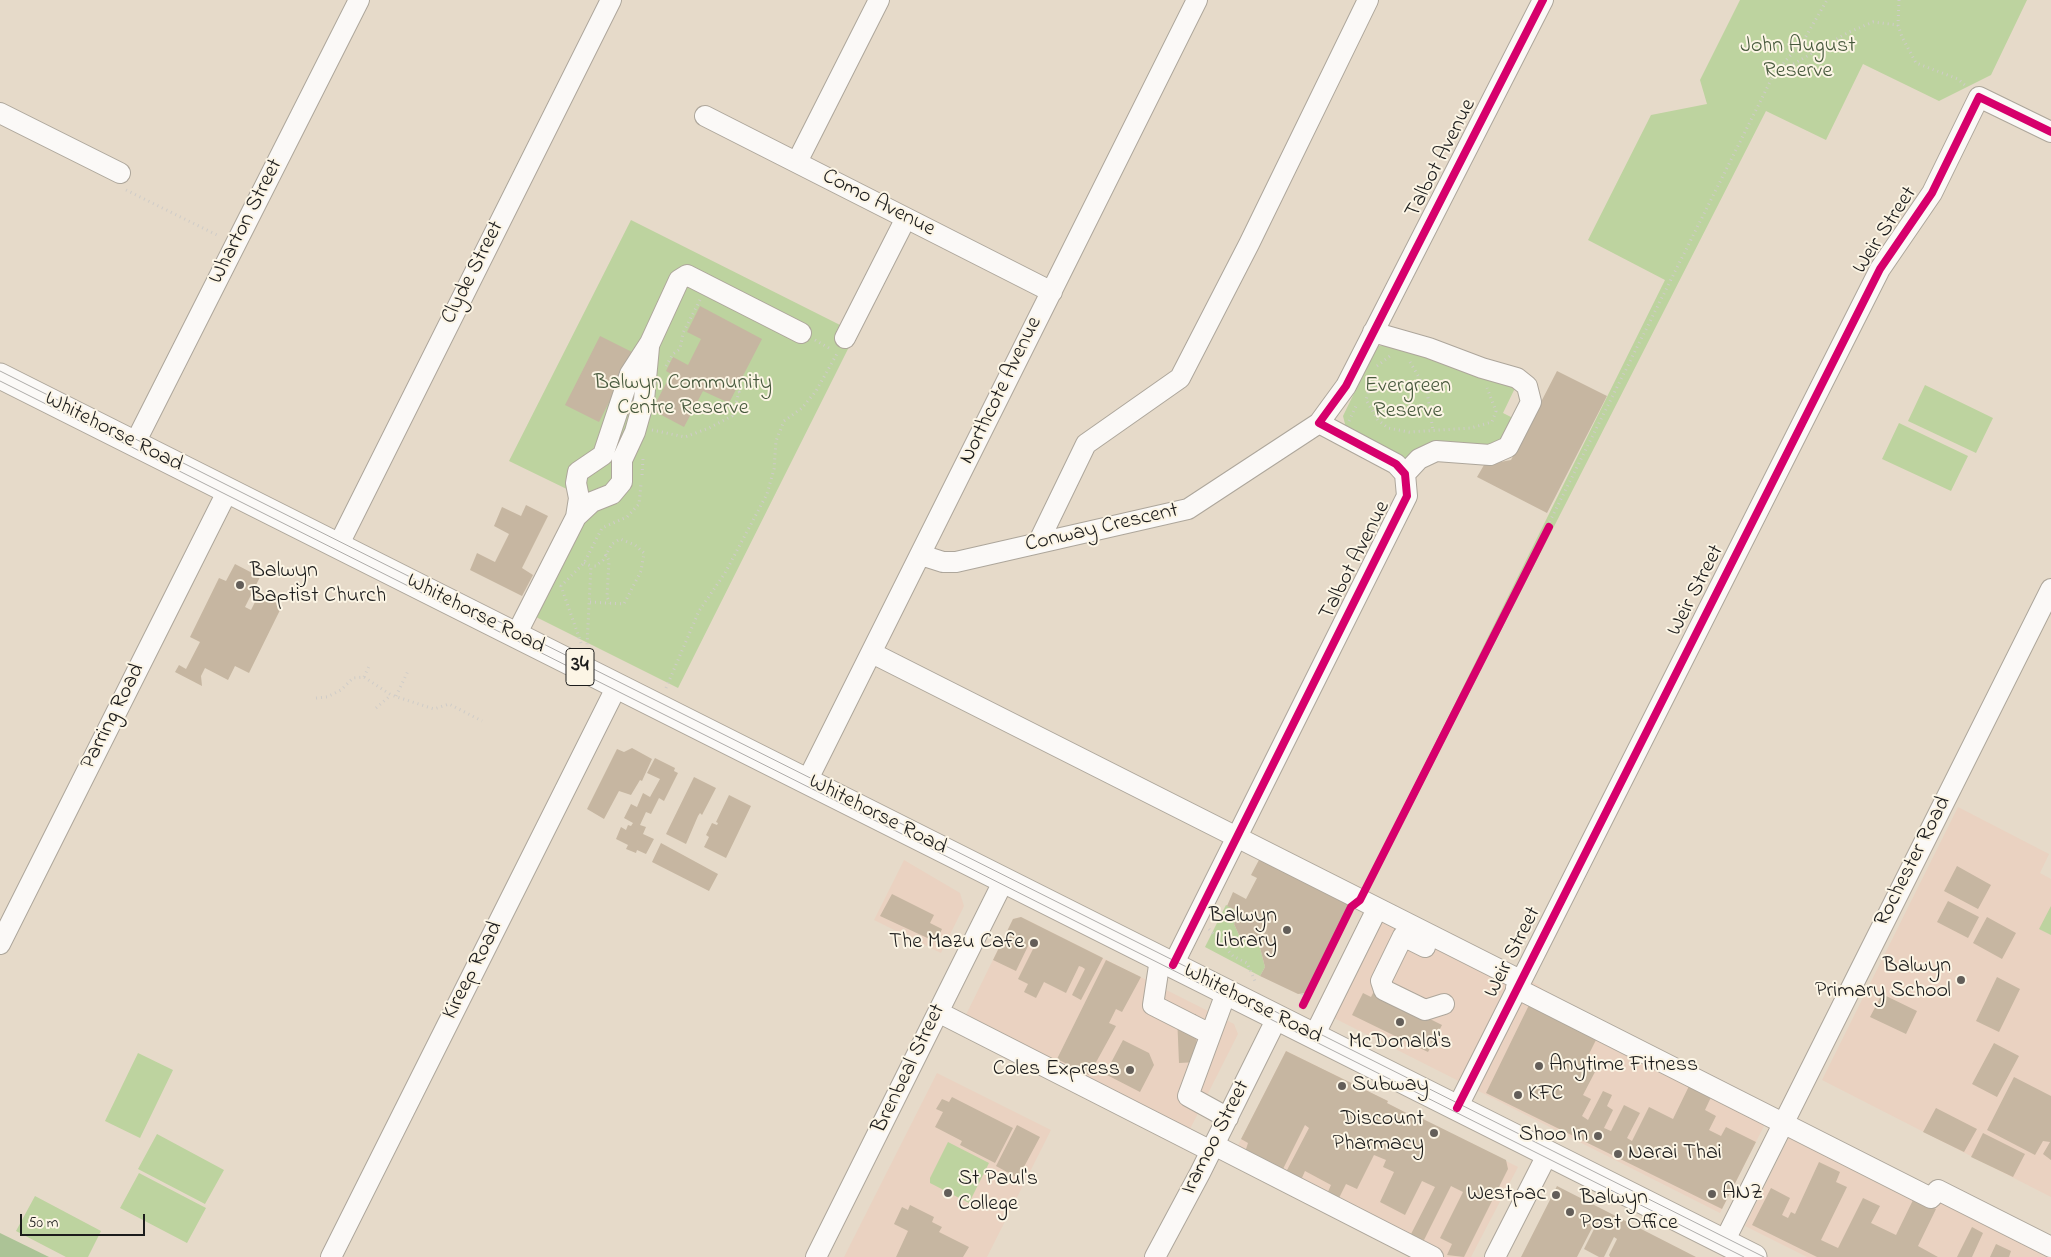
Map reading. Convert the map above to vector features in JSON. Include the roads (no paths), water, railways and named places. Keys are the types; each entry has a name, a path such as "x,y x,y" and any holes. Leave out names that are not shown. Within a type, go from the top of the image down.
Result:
{"main road":[{"name":"Whitehorse Road","path":"0,376 1754,1257"}],"street":[{"name":"Wharton Street","path":"135,443 359,0"},
{"name":"Clyde Street","path":"338,546 611,0"},
{"path":"797,162 880,0"},
{"name":"Northcote Avenue","path":"807,781 1197,0"},
{"path":"1038,543 1086,444 1180,378 1249,244 1368,0"},
{"name":"Talbot Avenue","path":"1319,423 1381,334 1543,0"},
{"name":"Weir Street","path":"1457,1108 1880,269 1932,193 1979,97 2051,132"},
{"path":"0,113 120,173"},
{"name":"Como Avenue","path":"705,116 1052,292"},
{"path":"841,345 906,218"},
{"path":"516,635 576,517 579,498 576,483 578,472 603,455 630,374 650,343 679,280 687,275 801,333"},
{"path":"1319,423 1396,464 1405,474 1419,460 1436,451 1490,455 1508,447 1531,402 1527,386 1517,378 1381,334"},
{"path":"576,517 592,502 612,494 622,482 622,460 635,432 644,400 650,343"},
{"name":"Conway Crescent","path":"921,555 944,562 956,562 1188,509 1319,423"},
{"name":"Talbot Avenue","path":"1210,1034 1153,1005 1166,962 1197,916 1408,496 1405,474"},
{"name":"Parring Road","path":"0,944 228,490"},
{"name":"Rochester Road","path":"1724,1242 2051,589"},
{"path":"872,652 1369,904 1518,984 1930,1198 1938,1190 2051,1247"},
{"name":"Kireep Road","path":"331,1257 617,686"},
{"name":"Brenbeal Street","path":"816,1257 1004,880"},
{"path":"1314,1036 1369,904"},
{"path":"1425,947 1403,936 1381,981 1384,990 1426,1010 1444,1004"},
{"path":"1226,993 1188,1096 1228,1118"},
{"path":"938,1012 1433,1257"},
{"name":"Iramoo Street","path":"1155,1257 1213,1148 1277,1018"},
{"path":"1495,1257 1548,1153"}],"tram line":[{"path":"0,371 1764,1257"},
{"path":"0,381 1744,1257"}],"place":[{"name":"Balwyn Baptist Church","path":"240,585"},
{"name":"Balwyn Library","path":"1287,930"},
{"name":"The Mazu Cafe","path":"1034,943"},
{"name":"Balwyn Primary School","path":"1961,980"},
{"name":"McDonald's","path":"1400,1022"},
{"name":"Anytime Fitness","path":"1539,1066"},
{"name":"Coles Express","path":"1130,1070"},
{"name":"Subway","path":"1342,1086"},
{"name":"KFC","path":"1518,1095"},
{"name":"Discount Pharmacy","path":"1434,1133"},
{"name":"Shoo In","path":"1598,1136"},
{"name":"Narai Thai","path":"1618,1154"},
{"name":"St Paul's College","path":"948,1193"},
{"name":"ANZ","path":"1712,1194"},
{"name":"Westpac","path":"1556,1195"},
{"name":"Balwyn Post Office","path":"1570,1212"}],"park label":[{"name":"John August Reserve","path":"1798,60"},
{"name":"Balwyn Community Centre Reserve","path":"683,396"},
{"name":"Evergreen Reserve","path":"1408,400"}]}
